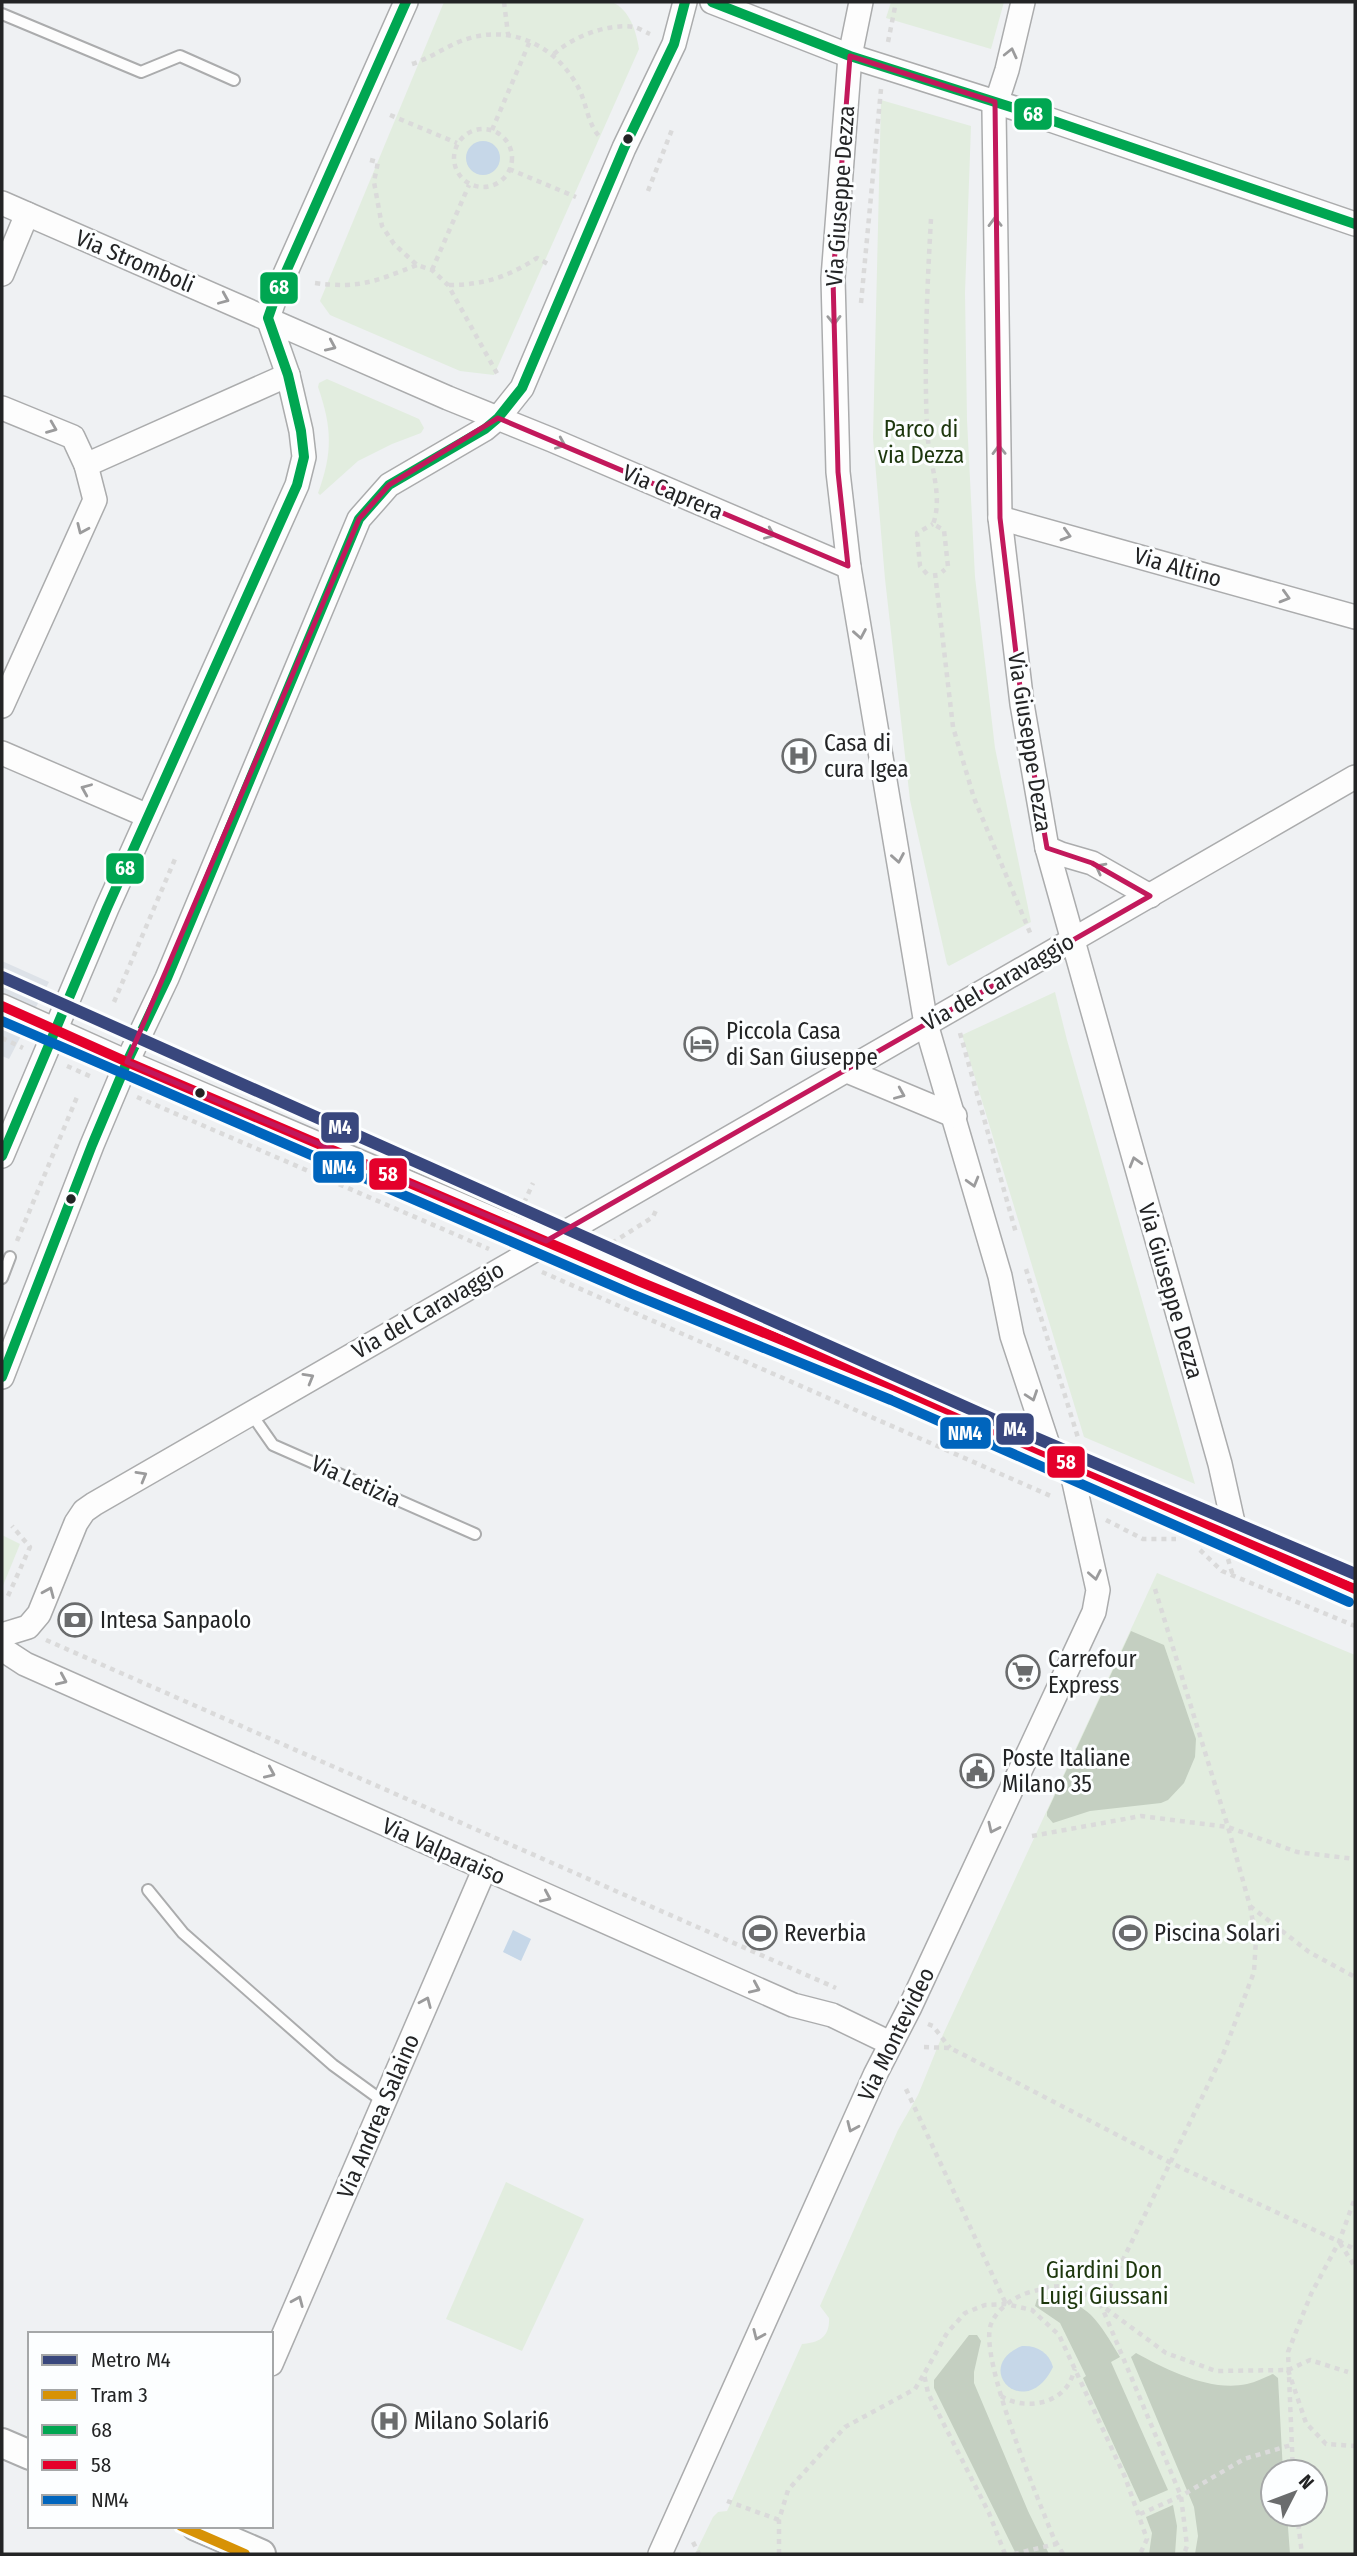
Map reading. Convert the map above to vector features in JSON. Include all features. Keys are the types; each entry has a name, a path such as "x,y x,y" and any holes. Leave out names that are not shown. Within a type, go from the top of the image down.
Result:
{"street":[{"path":"2,1156 55,1028 297,485 304,457 301,431 288,375 268,318 406,2"},
{"path":"2,1377 92,1144 167,978 359,519 389,485 470,439 498,418 522,388 599,205 674,44 685,2"},
{"path":"712,2 850,56 995,102 1355,224"},
{"name":"Via Giuseppe Dezza","path":"862,2 850,56 833,278 838,472 849,567 926,1024 1000,1276 1012,1336 1068,1457"},
{"name":"Via Giuseppe Dezza","path":"1023,2 1007,71 995,102 1000,518 1022,704 1047,848 1220,1464 1236,1536"},
{"name":"Via Stromboli","path":"2,203 498,418"},
{"path":"2,274 27,214"},
{"path":"86,465 288,375"},
{"path":"2,408 73,437 86,465 95,500 2,706"},
{"name":"Via Caprera","path":"498,418 849,567"},
{"name":"Via Altino","path":"1000,518 1355,617"},
{"path":"2,753 149,816"},
{"name":"Via del Caravaggio","path":"2,1634 28,1627 39,1614 76,1523 84,1511 250,1412 1355,777"},
{"path":"1047,848 1092,863 1150,896"},
{"path":"2,1006 547,1241 1068,1457 1355,1589"},
{"path":"846,1071 955,1116"},
{"name":"Via Montevideo","path":"660,2554 890,2043 1094,1612 1098,1590 1068,1457"},
{"name":"Via Valparaiso","path":"2,1650 25,1664 781,2000 832,2015 890,2043"},
{"name":"Via Andrea Salaino","path":"273,2359 485,1868"},
{"path":"2,2443 28,2454"},
{"path":"202,2528 261,2554"}],"lane":[{"path":"2,14 141,72 180,56 234,80"},
{"path":"2,1278 10,1257"},
{"name":"Via Letizia","path":"250,1412 273,1445 475,1534"},
{"path":"148,1890 192,1942 333,2065 384,2102"}],"path":[{"path":"504,2 508,34"},
{"path":"889,36 896,2"},
{"path":"554,54 564,45 601,30 635,27 650,34"},
{"path":"412,64 463,40 484,34 508,34 530,41 554,54 578,85 584,96 592,128 604,141"},
{"path":"492,130 530,41"},
{"path":"860,313 880,90"},
{"path":"390,115 457,143"},
{"path":"648,191 673,127"},
{"path":"492,130 505,139 509,146 511,154 505,176 493,186 477,187 470,184 458,174 455,166 453,158 457,143 469,132 492,130"},
{"path":"370,160 378,162 374,183 382,226 394,244 417,265 432,270 448,285 499,377"},
{"path":"509,169 599,205"},
{"path":"432,270 470,184"},
{"path":"928,574 920,566 917,533 933,524 937,513 927,431 926,344 931,219"},
{"path":"448,285 475,285 500,279 537,258 569,273"},
{"path":"315,283 345,287 368,283 417,265"},
{"path":"933,524 944,530 948,567 939,573 953,727 974,798 1031,935"},
{"path":"114,1002 175,859"},
{"path":"960,1032 1019,1243"},
{"path":"10,1257 77,1097"},
{"path":"524,1203 533,1183"},
{"path":"1026,1268 1068,1457"},
{"path":"1105,1520 1143,1539 1180,1540"},
{"path":"8,1596 30,1548 12,1526"},
{"path":"1196,1548 1206,1554 1222,1571 1355,1626"},
{"path":"1155,1589 1251,1906 1256,1939 1254,1972 1224,2052 1101,2305 1181,2496 1187,2546 1184,2554"},
{"path":"48,1642 838,1989"},
{"path":"1032,1836 1140,1816 1228,1827 1297,1852 1355,1859"},
{"path":"1251,1906 1309,1952 1355,1977"},
{"path":"924,2022 933,2026 950,2048 1171,2163 1355,2249"},
{"path":"924,2047 950,2048"},
{"path":"906,2089 1006,2304"},
{"path":"1292,2458 1288,2352 1311,2294 1339,2242 1355,2198"},
{"path":"1339,2242 1355,2267"},
{"path":"1063,2554 1056,2544 1002,2396 989,2346 991,2325 1006,2304 1021,2295 1057,2284 1077,2289 1166,2353 1216,2371 1288,2370 1310,2360 1348,2372"},
{"path":"779,2554 779,2520 788,2490 845,2427 915,2389 947,2333 965,2313 985,2305 1006,2304 1032,2310 1059,2334 1140,2514 1147,2539 1140,2554"},
{"path":"1002,2396 1012,2403 1030,2405 1049,2400 1068,2386 1075,2368"},
{"path":"1288,2370 1306,2423 1326,2444 1355,2446"},
{"path":"924,2374 928,2393 989,2513 1005,2554"},
{"path":"1140,2514 1181,2496 1244,2459 1291,2445"},
{"path":"727,2501 779,2520"},
{"path":"1299,2528 1302,2554"},
{"path":"692,2541 699,2554"},
{"path":"1014,2554 1056,2544"}],"highlighted area":[{"path":"850,56 995,102 1000,518 1022,704 1047,848 1092,863 1150,896 546,1241 127,1062 359,519 389,485 498,418 848,566 838,472 833,278"}],"shaded area":[{"path":"2,961 49,982 9,1059 2,1056"}],"green space":[{"path":"444,2 612,2 628,16 639,49 494,375 460,371 330,315 320,301"},
{"path":"891,2 1004,2 991,49 886,18"},
{"name":"Parco di via Dezza","path":"881,100 971,126 965,293 967,420 975,577 995,748 1031,922 949,966 910,800 885,579 873,438"},
{"path":"327,379 419,419 424,428 421,433 358,461 320,495 318,493 326,465 329,440 326,415 318,387 319,383"},
{"path":"1055,992 1195,1484 1084,1437 962,1035"},
{"path":"2,1535 20,1544 2,1588"},
{"name":"Giardini Don Luigi Giussani","path":"1157,1573 1355,1655 1355,2554 695,2554 713,2517 718,2512 727,2511 802,2344 822,2338 828,2330 829,2318 820,2306 898,2130 918,2095 940,2041"},
{"path":"1131,1631 1164,1645 1196,1739 1195,1757 1184,1783 1168,1800 1090,1811 1053,1823 1047,1812"},
{"path":"506,2182 584,2219 522,2351 446,2319"},
{"path":"1037,2299 1068,2301 1079,2306 1089,2313 1105,2332 1120,2357 1111,2362 1168,2490 1140,2502 1083,2378 1086,2376 1060,2323 1035,2306"},
{"path":"969,2335 977,2335 981,2341 974,2383 1049,2554 1016,2554 934,2388 934,2380"},
{"path":"1136,2353 1189,2378 1218,2385 1247,2384 1273,2374 1278,2378 1282,2458 1259,2458 1259,2528 1288,2528 1290,2554 1195,2554 1198,2536 1194,2507 1131,2357"},
{"path":"1173,2505 1177,2526 1175,2554 1149,2554 1152,2533 1146,2517"}],"water":[{"path":"483,141 495,146 500,158 495,170 483,175 471,170 466,158 471,146"},
{"path":"513,1930 531,1939 521,1961 503,1952"},
{"path":"1022,2346 1041,2350 1053,2367 1041,2383 1029,2391 1017,2391 1008,2386 1002,2377 1001,2366 1007,2355"}],"metro line":[{"name":"M4","path":"2,977 1015,1429 1355,1574"}],"tram line":[{"name":"3","path":"186,2528 245,2554"}],"transit line":[{"name":"68","path":"2,1156 107,908 297,485 304,457 301,431 288,375 268,318 277,292 406,2"},
{"name":"68","path":"2,1377 92,1145 167,978 359,519 389,485 485,429 498,418 522,388 624,148 674,44 685,2"},
{"name":"68","path":"712,2 850,56 1033,114 1355,224"},
{"name":"58","path":"2,1006 638,1281 896,1387 1355,1589"},
{"name":"NM4","path":"2,1021 632,1294 891,1400 1349,1602"}],"place":[{"name":"Casa di cura Igea","path":"799,756"},
{"name":"Piccola Casa di San Giuseppe","path":"701,1044"},
{"name":"Intesa Sanpaolo","path":"75,1620"},
{"name":"Carrefour Express","path":"1023,1672"},
{"name":"Poste Italiane Milano 35","path":"977,1771"},
{"name":"Reverbia","path":"760,1933"},
{"name":"Piscina Solari","path":"1130,1933"},
{"name":"Milano Solari6","path":"389,2421"}]}
